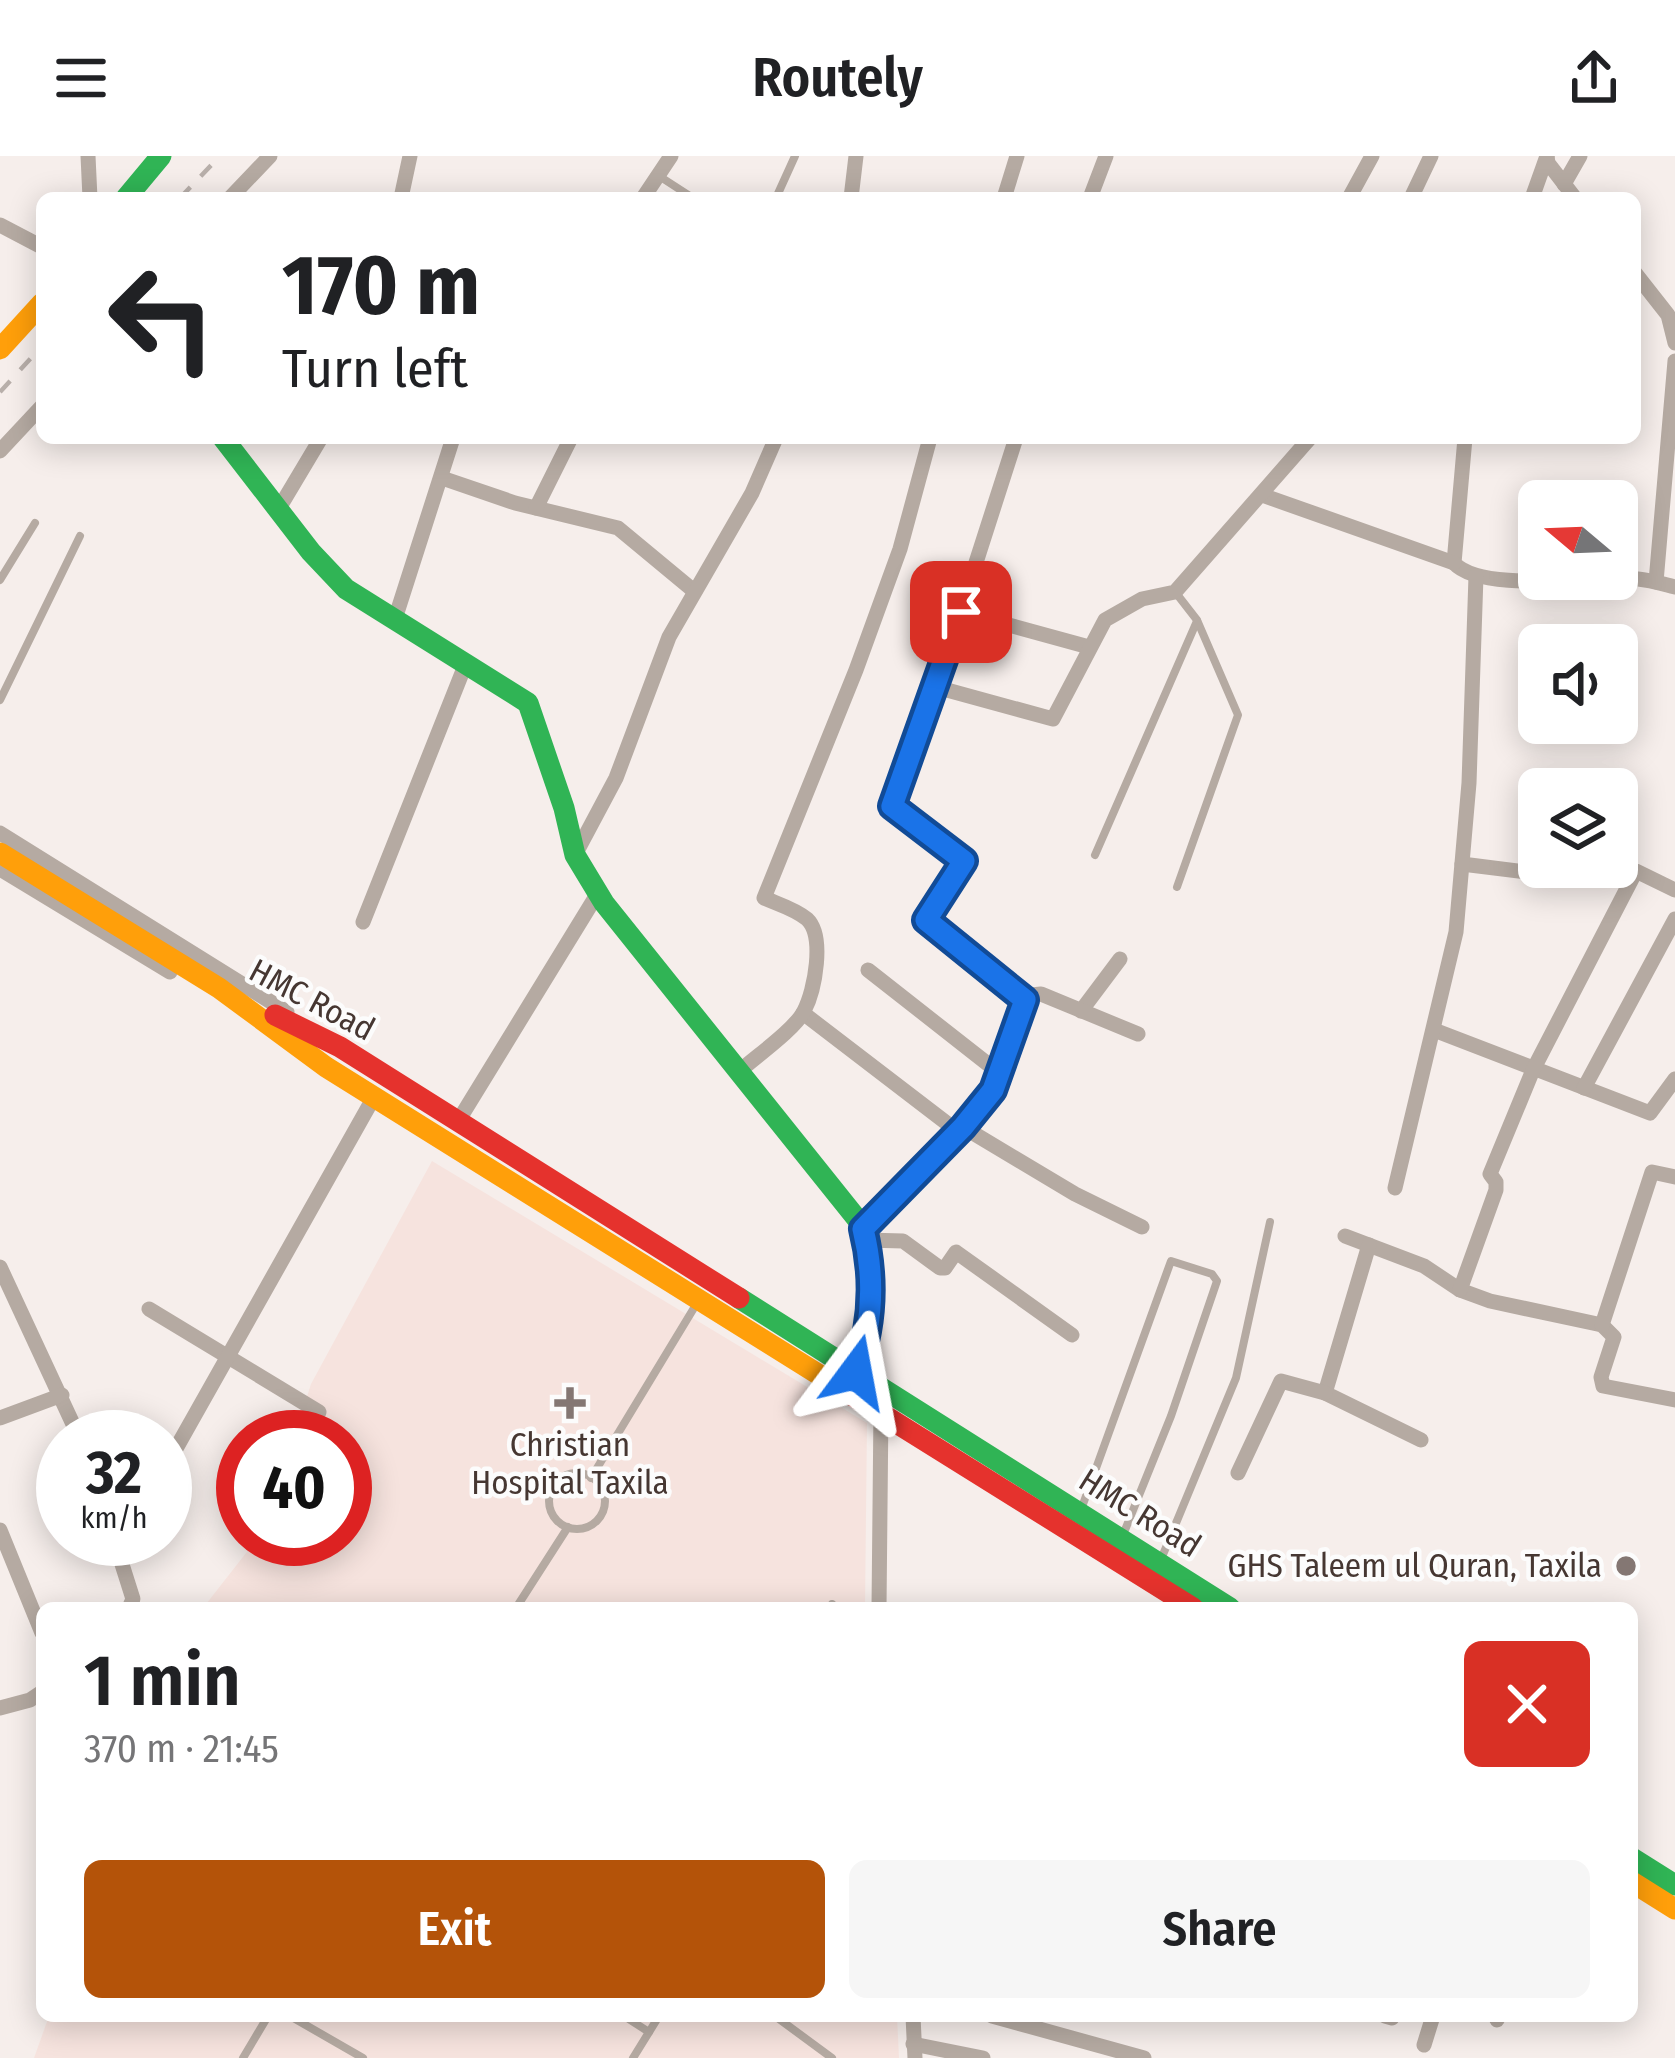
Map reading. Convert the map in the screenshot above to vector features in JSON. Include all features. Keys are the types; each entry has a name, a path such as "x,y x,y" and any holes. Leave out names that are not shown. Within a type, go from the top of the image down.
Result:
{"main road":[{"path":"131,192 161,156"},
{"path":"0,349 36,310"},
{"path":"228,444 311,552 346,589 528,703 564,808 574,855 598,893 741,1070 865,1235 872,1297 866,1345 856,1372"},
{"path":"0,853 219,988"},
{"name":"HMC Road","path":"219,988 340,1047 881,1413 1183,1602"},
{"name":"HMC Road","path":"219,988 326,1067 705,1290 856,1372 1220,1602"},
{"path":"1638,1862 1675,1885"},
{"path":"1638,1886 1675,1909"}],"street":[{"path":"88,156 90,192"},
{"path":"236,192 270,156"},
{"path":"402,192 410,156"},
{"path":"647,192 671,156"},
{"path":"851,192 856,156"},
{"path":"1006,192 1017,156"},
{"path":"1092,192 1106,156"},
{"path":"1352,192 1372,156"},
{"path":"1414,192 1431,156"},
{"path":"1547,156 1570,191"},
{"path":"1534,192 1547,156"},
{"path":"1570,191 1580,156"},
{"path":"0,225 36,245"},
{"path":"1641,281 1668,315 1675,343"},
{"path":"1656,582 1675,361"},
{"path":"0,451 36,412"},
{"path":"278,510 317,444"},
{"path":"394,619 451,444"},
{"path":"536,508 569,444"},
{"path":"574,855 616,778 669,637 752,493 773,444"},
{"path":"741,1070 803,1013 819,945 816,932 797,912 764,898 894,564 928,444"},
{"path":"1014,444 936,687 928,697 892,806 964,861 926,920 1025,1000"},
{"path":"936,687 1053,719 1089,647 1114,611 1142,598 1175,592 1305,444"},
{"path":"1464,444 1457,569 1523,581 1639,579 1675,587"},
{"path":"442,478 618,528 694,591"},
{"path":"1262,495 1454,563"},
{"path":"1395,1188 1456,932 1469,783 1476,576"},
{"path":"961,612 1089,647"},
{"path":"363,922 466,663"},
{"path":"0,833 340,1047"},
{"path":"1462,864 1518,871"},
{"path":"0,869 326,1067"},
{"path":"1460,1289 1496,1190 1490,1174 1533,1070 1636,871 1675,890"},
{"path":"457,1123 598,893"},
{"path":"1584,1088 1675,920"},
{"path":"1081,1011 1120,959"},
{"path":"868,970 998,1072"},
{"path":"865,1235 993,1090 1031,994 1138,1034"},
{"path":"803,1013 960,1129 1142,1227"},
{"path":"1434,1030 1650,1113 1675,1079"},
{"path":"192,1420 374,1096"},
{"path":"1602,1325 1652,1172 1675,1177"},
{"path":"865,1235 903,1241 940,1268 956,1252 1072,1335"},
{"path":"1346,1236 1424,1266 1490,1301 1602,1325 1614,1336 1601,1377 1603,1386 1675,1400"},
{"path":"1325,1393 1369,1245"},
{"path":"0,1267 68,1410"},
{"path":"149,1309 316,1410"},
{"path":"1238,1473 1280,1381 1325,1393 1421,1440"},
{"path":"879,1602 881,1389"},
{"path":"0,1418 62,1395"},
{"path":"0,1530 36,1618"},
{"path":"125,1566 132,1602"},
{"path":"0,1708 36,1696"},
{"path":"1014,2022 1144,2058"},
{"path":"1424,2045 1431,2022"},
{"path":"914,2051 983,2058"}],"lane":[{"path":"779,192 795,156"},
{"path":"658,175 684,192"},
{"path":"0,580 35,523"},
{"path":"0,700 80,536"},
{"path":"1175,592 1197,620 1238,715 1177,887"},
{"path":"1095,855 1197,620"},
{"path":"1159,1564 1236,1378 1270,1222"},
{"path":"1079,1514 1171,1261 1212,1274 1217,1281 1171,1416 1121,1540"},
{"path":"591,1478 705,1290"},
{"path":"573,1473 591,1478 602,1489 602,1511 586,1527 568,1527 554,1518 550,1508 554,1485 573,1473"},
{"path":"520,1602 568,1527"},
{"path":"243,2058 264,2022"},
{"path":"300,2022 363,2058"},
{"path":"633,2022 649,2032"},
{"path":"633,2058 655,2022"},
{"path":"783,2022 832,2058"}],"shaded area":[{"name":"Christian Hospital Taxila","path":"432,1161 867,1423 865,1602 208,1602 236,1566 372,1566 372,1410 303,1410 311,1384"},
{"path":"47,2022 897,2022 899,2058 34,2058"}],"railway":[{"path":"186,192 220,156"},
{"path":"0,392 36,353"}],"traffic: fast":[{"path":"131,192 161,156"},
{"path":"228,444 311,552 346,589 528,703 575,855 604,903 861,1224 870,1298 856,1372"},
{"path":"739,1298 1220,1602"},
{"path":"1638,1862 1675,1885"}],"traffic: slow":[{"path":"0,349 36,310"},
{"path":"0,853 219,988 326,1067 850,1394"},
{"path":"1638,1886 1675,1909"}],"traffic: jam":[{"path":"275,1015 340,1047 739,1298"},
{"path":"850,1394 1183,1602"}],"place":[{"name":"Christian Hospital Taxila","path":"570,1403"},
{"name":"GHS Taleem ul Quran, Taxila","path":"1626,1566"}],"route":[{"path":"856,1372 866,1345 872,1297 863,1229 993,1090 1025,1000 926,920 964,861 892,806 961,612"}]}
